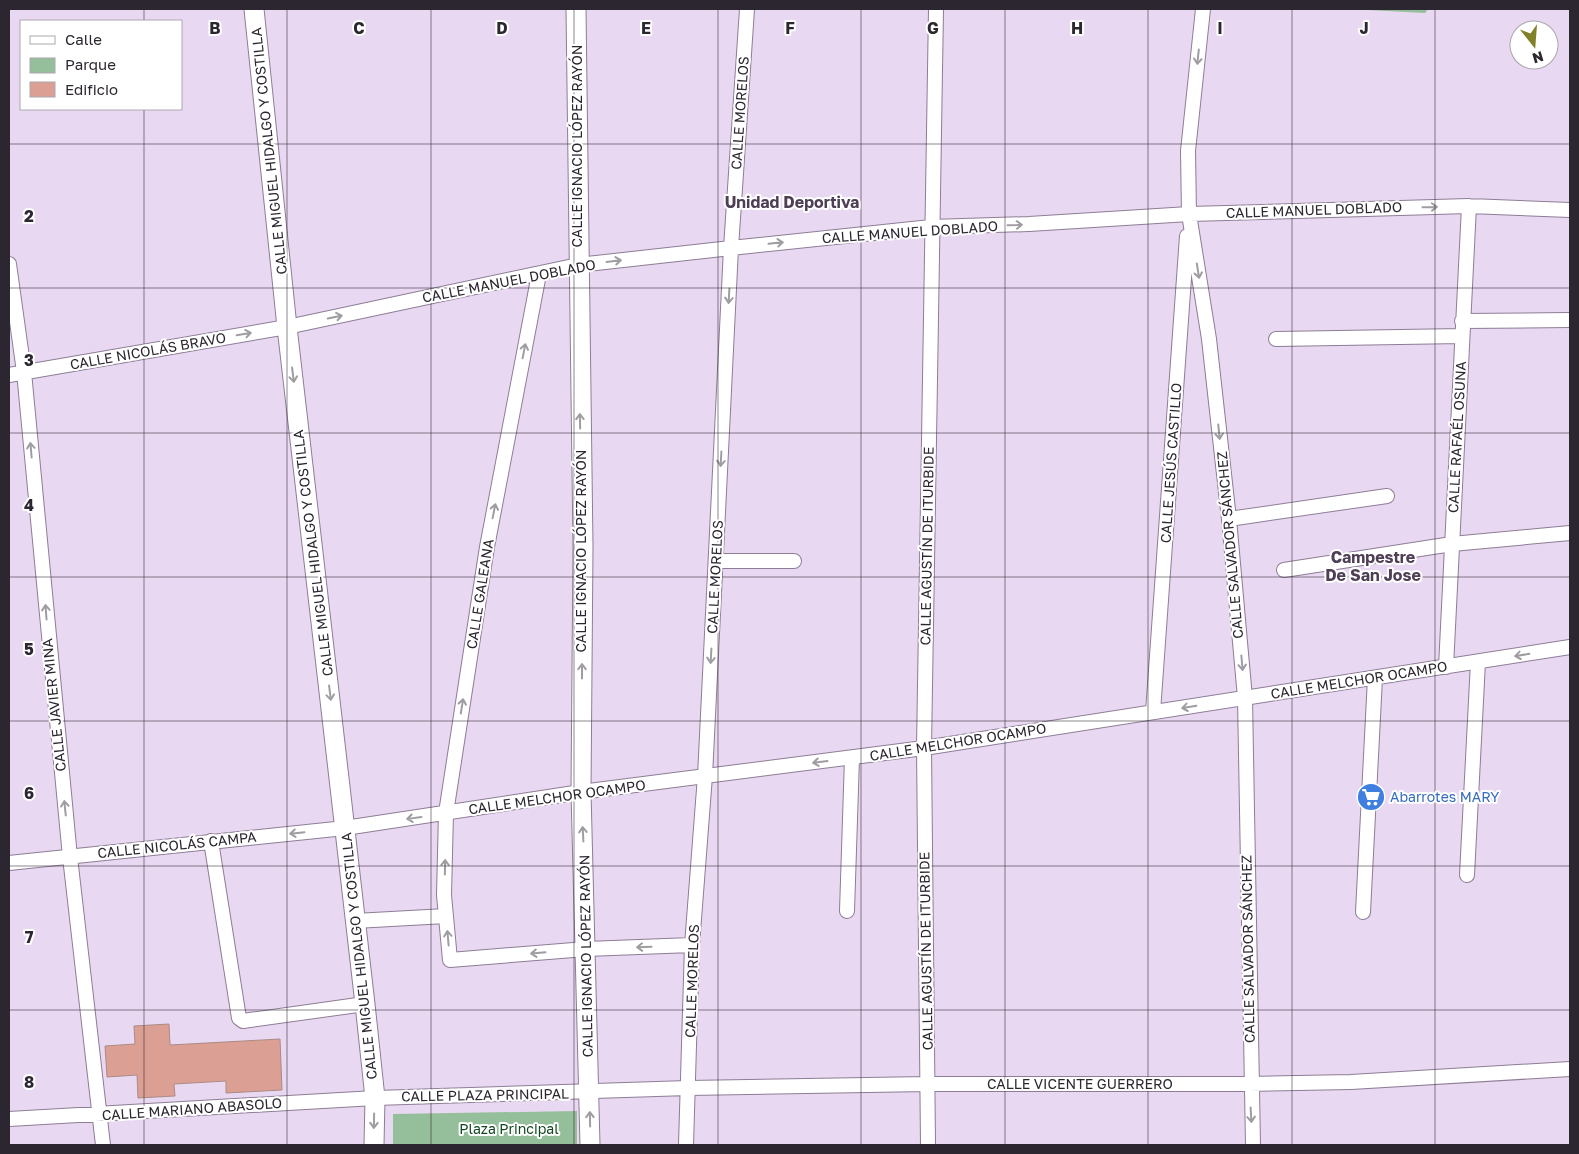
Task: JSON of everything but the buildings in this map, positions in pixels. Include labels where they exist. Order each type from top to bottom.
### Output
[{"type":"street","name":"CALLE MIGUEL HIDALGO Y COSTILLA","points":[[254,9],[287,327],[375,1098]]},
{"type":"street","name":"CALLE IGNACIO LÓPEZ RAYÓN","points":[[576,9],[582,547],[581,792],[590,1092]]},
{"type":"street","name":"CALLE MORELOS","points":[[686,1145],[692,945],[705,776],[731,248],[747,9]]},
{"type":"street","name":"CALLE AGUSTÍN DE ITURBIDE","points":[[928,1145],[924,748],[936,9]]},
{"type":"street","name":"CALLE SALVADOR SÁNCHEZ","points":[[1204,9],[1188,152],[1188,214],[1209,339],[1229,519],[1245,698],[1250,1084],[1253,1145]]},
{"type":"street","name":"CALLE MANUEL DOBLADO","points":[[287,327],[578,265],[931,227],[1028,224],[1188,214],[1469,206],[1570,210]]},
{"type":"street","name":"CALLE RAFAÉL OSUNA","points":[[1446,667],[1469,206]]},
{"type":"street","name":"CALLE JESÚS CASTILLO","points":[[1153,712],[1188,214]]},
{"type":"street","name":"CALLE JAVIER MINA","points":[[9,264],[24,372],[70,857],[103,1145]]},
{"type":"street","name":"CALLE GALEANA","points":[[539,274],[486,547],[446,813],[444,895],[450,960],[586,949]]},
{"type":"street","points":[[1462,321],[1570,320]]},
{"type":"street","name":"CALLE NICOLÁS BRAVO","points":[[9,374],[287,327]]},
{"type":"street","points":[[1276,339],[1462,336]]},
{"type":"street","points":[[1229,519],[1387,496]]},
{"type":"street","points":[[1284,570],[1452,544],[1570,533]]},
{"type":"street","points":[[716,561],[794,561]]},
{"type":"street","name":"CALLE MELCHOR OCAMPO","points":[[345,828],[581,792],[924,748],[1570,647]]},
{"type":"street","points":[[1467,875],[1478,662]]},
{"type":"street","points":[[1363,912],[1375,678]]},
{"type":"street","points":[[847,911],[852,758]]},
{"type":"street","name":"CALLE NICOLÁS CAMPA","points":[[9,863],[345,828]]},
{"type":"street","points":[[211,841],[239,1018],[243,1021],[365,1004]]},
{"type":"street","points":[[355,920],[446,916]]},
{"type":"street","points":[[586,949],[692,945]]},
{"type":"street","name":"CALLE VICENTE GUERRERO","points":[[590,1092],[688,1088],[927,1084],[1250,1084],[1352,1082],[1570,1069]]},
{"type":"street","name":"CALLE PLAZA PRINCIPAL","points":[[375,1098],[590,1092],[590,1145]]},
{"type":"street","points":[[374,1145],[375,1098]]},
{"type":"street","name":"CALLE MARIANO ABASOLO","points":[[9,1120],[375,1098]]},
{"type":"green space","points":[[1348,9],[1428,9],[1425,13]]},
{"type":"green space","name":"Plaza Principal","points":[[577,1111],[577,1145],[393,1145],[393,1114]]},
{"type":"place","name":"Abarrotes MARY","points":[[1371,797]]},
{"type":"district","name":"Unidad Deportiva","points":[[792,202]]},
{"type":"district","name":"Campestre De San Jose","points":[[1373,566]]}]
